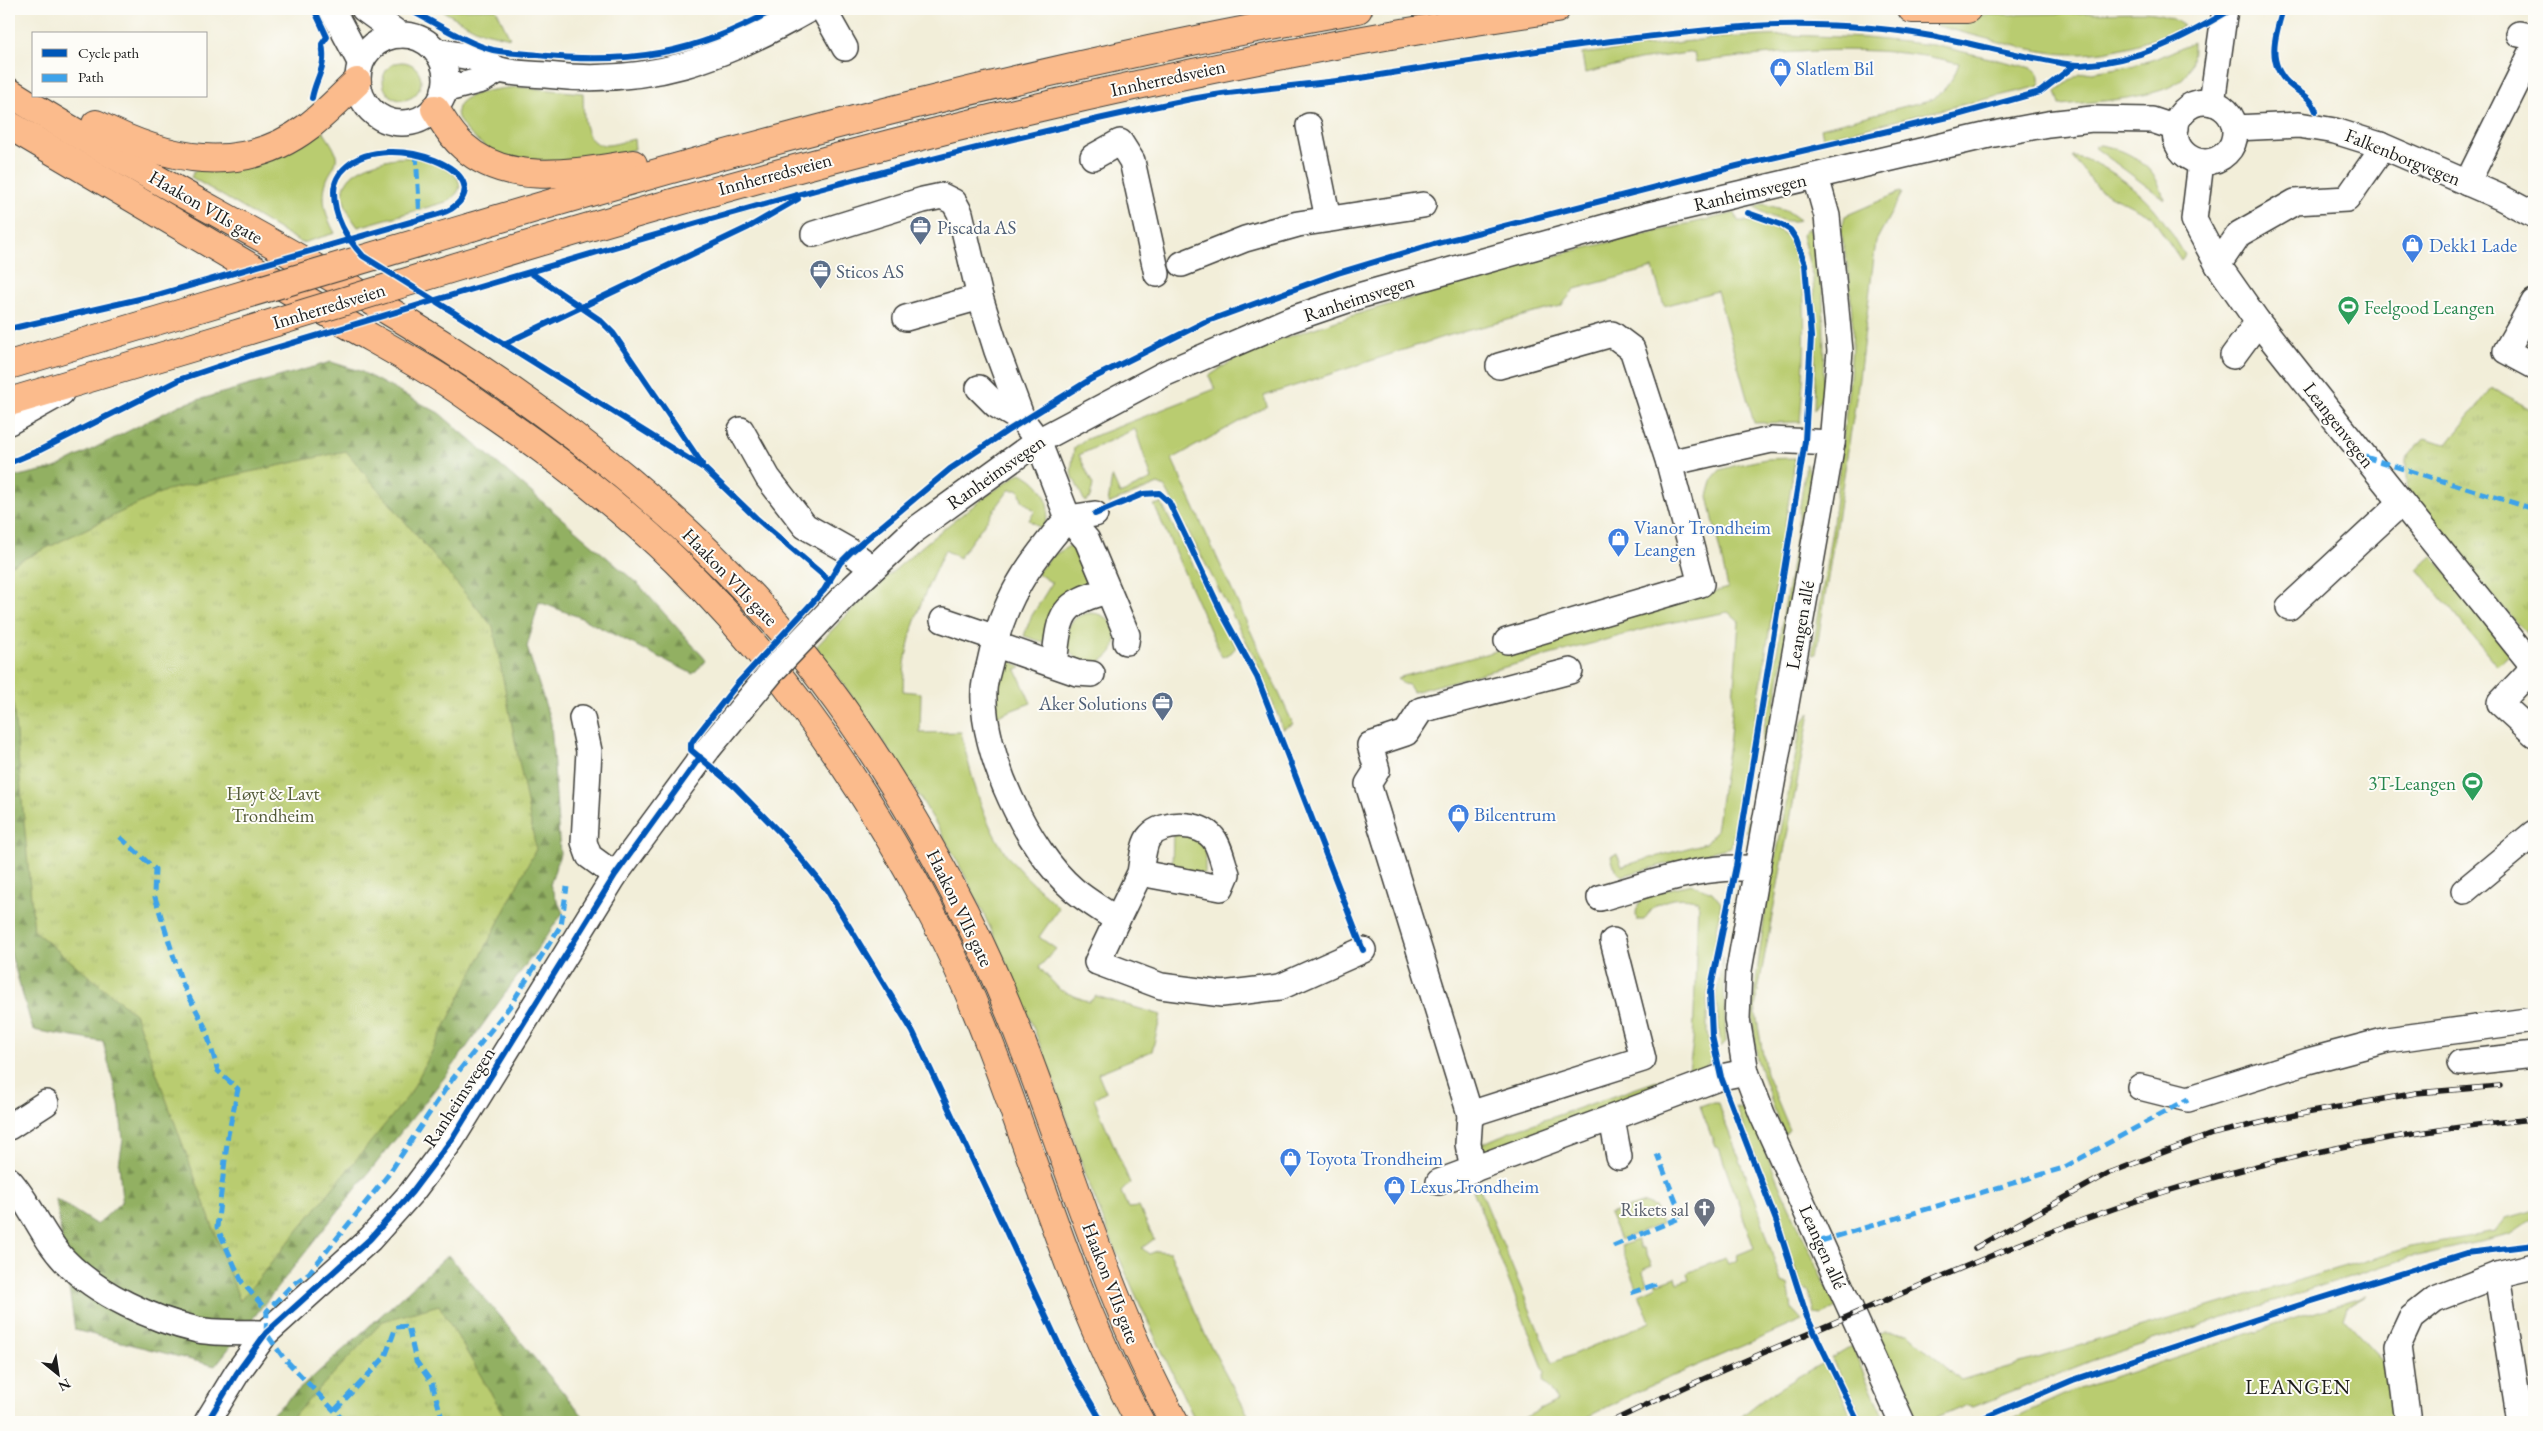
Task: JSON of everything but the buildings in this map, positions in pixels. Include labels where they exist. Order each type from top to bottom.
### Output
[{"type":"main road","name":"Innherredsveien","points":[[9,365],[471,227],[751,147],[994,85],[1184,43],[1358,9]]},
{"type":"main road","name":"Innherredsveien","points":[[9,402],[642,211],[847,154],[1010,114],[1292,52],[1430,27],[1556,9]]},
{"type":"main road","points":[[1912,9],[1967,9]]},
{"type":"main road","points":[[17,98],[71,110],[125,138],[157,151],[201,159],[217,159],[251,154],[294,137],[315,121],[359,72]]},
{"type":"main road","name":"Haakon VIIs gate","points":[[17,98],[368,299],[555,421],[626,477],[696,539],[756,601],[815,671],[873,752],[921,830],[967,916],[1008,1009],[1116,1301],[1145,1369],[1174,1422]]},
{"type":"main road","points":[[440,99],[462,146],[476,156],[500,166],[534,173],[578,172],[751,147]]},
{"type":"main road","name":"Haakon VIIs gate","points":[[9,125],[431,372],[534,443],[606,499],[674,559],[734,621],[794,692],[849,769],[897,848],[940,930],[983,1026],[1087,1310],[1118,1382],[1140,1422]]},
{"type":"street","points":[[332,9],[359,72],[362,99],[372,113],[393,123],[416,121],[440,99],[499,70]]},
{"type":"street","points":[[364,9],[400,35]]},
{"type":"street","points":[[2212,103],[2225,9]]},
{"type":"street","points":[[436,51],[481,60],[499,70],[594,78],[643,74],[682,67],[721,55],[808,10],[845,48]]},
{"type":"street","points":[[359,72],[368,50],[379,41],[400,35],[420,38],[436,51],[446,70],[440,99]]},
{"type":"street","points":[[2467,183],[2529,40]]},
{"type":"street","points":[[2204,102],[2212,103],[2227,112],[2235,128],[2232,146],[2219,159],[2201,162],[2184,154],[2176,137],[2176,128],[2178,120],[2188,107],[2204,102]]},
{"type":"street","name":"Ranheimsvegen","points":[[207,1422],[237,1373],[266,1333],[370,1239],[412,1192],[452,1139],[615,875],[704,753],[774,669],[872,568],[912,532],[1038,441],[1175,369],[1289,320],[1362,295],[1645,216],[1990,135],[2048,124],[2092,119],[2132,118],[2152,120],[2176,128]]},
{"type":"street","name":"Falkenborgvegen","points":[[2235,128],[2278,125],[2312,126],[2380,145],[2534,215]]},
{"type":"street","points":[[1309,126],[1328,219]]},
{"type":"street","points":[[1093,157],[1120,142],[1132,161],[1157,274]]},
{"type":"street","points":[[2218,265],[2240,238],[2295,202],[2347,198],[2362,182],[2375,160],[2380,145]]},
{"type":"street","name":"Leangenvegen","points":[[2201,162],[2194,220],[2218,265],[2258,322],[2534,667]]},
{"type":"street","name":"Leangen allé","points":[[1816,177],[1827,216],[1840,352],[1832,443],[1739,970],[1737,1019],[1746,1072],[1762,1114],[1902,1422]]},
{"type":"street","points":[[814,234],[923,200],[942,196],[954,202],[960,213],[980,297],[997,351],[1023,421],[1038,441],[1068,518],[1087,540],[1126,635],[1126,642]]},
{"type":"street","points":[[1182,264],[1245,239],[1298,224],[1423,205]]},
{"type":"street","points":[[906,318],[980,297]]},
{"type":"street","points":[[2534,302],[2503,358],[2534,366]]},
{"type":"street","points":[[2233,356],[2258,322]]},
{"type":"street","points":[[1499,366],[1612,334],[1632,349],[1669,464],[1701,584],[1507,641]]},
{"type":"street","points":[[9,353],[75,346]]},
{"type":"street","points":[[9,422],[92,376]]},
{"type":"street","points":[[979,388],[996,405],[1023,421]]},
{"type":"street","points":[[741,430],[768,478],[806,526],[851,552],[872,568]]},
{"type":"street","points":[[1669,464],[1770,440],[1832,443]]},
{"type":"street","points":[[2289,607],[2401,503]]},
{"type":"street","points":[[1095,514],[1068,518],[1036,555],[1017,586],[995,641],[984,691],[988,729],[999,771],[1014,806],[1039,850],[1073,889],[1117,920]]},
{"type":"street","points":[[1054,664],[1059,621],[1074,602],[1086,596],[1108,591]]},
{"type":"street","points":[[943,620],[1077,673],[1092,674]]},
{"type":"street","points":[[2534,667],[2500,703],[2534,734]]},
{"type":"street","points":[[1473,1170],[1468,1144],[1470,1114],[1368,784],[1377,770],[1370,745],[1406,732],[1421,710],[1570,671]]},
{"type":"street","points":[[582,718],[589,750],[584,842],[589,856],[615,875]]},
{"type":"street","points":[[2464,891],[2534,833]]},
{"type":"street","points":[[1600,898],[1680,876],[1736,866],[1758,868]]},
{"type":"street","points":[[1140,873],[1097,962],[1161,986],[1214,992],[1280,987],[1363,950]]},
{"type":"street","points":[[1470,1114],[1643,1059],[1613,941]]},
{"type":"street","points":[[2140,1087],[2188,1099],[2308,1061],[2387,1040],[2534,1020]]},
{"type":"street","points":[[2460,1062],[2534,1055]]},
{"type":"street","points":[[1438,1182],[1721,1077],[1746,1072]]},
{"type":"street","points":[[9,1127],[46,1103]]},
{"type":"street","points":[[1612,1119],[1619,1157]]},
{"type":"street","points":[[9,1180],[21,1193],[48,1238],[65,1261],[131,1307],[199,1330],[266,1333]]},
{"type":"street","points":[[2408,1422],[2398,1346],[2411,1318],[2435,1299],[2497,1275],[2534,1266]]},
{"type":"street","points":[[2497,1275],[2520,1422]]},
{"type":"green space","points":[[496,9],[510,38],[477,30],[441,10]]},
{"type":"green space","points":[[2137,12],[2162,14],[2184,26],[2153,39],[2121,48],[2088,54],[2071,54],[2025,48],[1937,26],[1938,16]]},
{"type":"green space","points":[[1788,35],[1866,38],[1934,45],[2032,68],[2039,75],[2040,83],[2039,86],[2032,88],[1823,138],[1821,128],[1933,99],[1949,83],[1959,63],[1926,56],[1861,50],[1795,52],[1696,62],[1694,52],[1639,60],[1585,73],[1582,54],[1716,38]]},
{"type":"green space","points":[[2193,42],[2191,66],[2183,78],[2173,85],[2160,91],[2143,95],[2107,101],[2060,105],[2056,91],[2079,74],[2131,66],[2158,58]]},
{"type":"green space","points":[[402,62],[415,68],[421,81],[415,94],[402,100],[389,94],[383,81],[389,68]]},
{"type":"green space","points":[[519,87],[583,93],[585,124],[590,138],[595,143],[602,145],[634,139],[635,149],[608,156],[560,162],[512,159],[495,153],[468,132],[459,119],[457,109],[462,102],[482,92]]},
{"type":"green space","points":[[323,131],[333,146],[336,155],[335,164],[328,177],[324,191],[326,213],[335,233],[302,243],[191,177],[195,170]]},
{"type":"green space","points":[[2100,145],[2122,151],[2141,162],[2155,178],[2161,188],[2164,199],[2094,147]]},
{"type":"green space","points":[[2072,157],[2095,163],[2108,170],[2144,198],[2153,207],[2185,255],[2181,260],[2151,216],[2098,189]]},
{"type":"green space","points":[[395,158],[419,158],[446,168],[458,180],[460,187],[456,195],[446,202],[358,227],[348,212],[344,199],[344,188],[348,179],[367,166]]},
{"type":"green space","points":[[1900,192],[1902,193],[1876,241],[1858,386],[1816,654],[1812,655],[1833,523],[1850,376],[1853,329],[1849,275],[1841,231],[1845,216]]},
{"type":"green space","points":[[1763,204],[1786,210],[1800,220],[1788,221],[1776,218],[1755,207]]},
{"type":"green space","points":[[1735,213],[1738,221],[1765,225],[1783,233],[1788,237],[1796,251],[1801,272],[1805,325],[1800,422],[1754,423],[1717,291],[1664,306],[1653,268],[1575,289],[1561,306],[1443,337],[1264,396],[1267,406],[1172,459],[1293,724],[1283,729],[1256,660],[1165,487],[1158,484],[1108,504],[1112,476],[1120,494],[1152,479],[1135,429],[1079,455],[1093,485],[1090,498],[1085,502],[1071,473],[1074,448],[1084,440],[1215,389],[1209,376],[1250,349],[1364,312],[1568,252]]},
{"type":"green space","points":[[1808,228],[1815,240],[1819,259],[1824,334],[1823,396],[1814,410],[1816,334],[1813,279],[1802,235]]},
{"type":"green space","name":"Høyt & Lavt Trondheim","points":[[331,362],[360,371],[439,413],[639,585],[706,660],[693,674],[579,617],[539,602],[527,647],[551,723],[560,854],[550,885],[563,913],[448,1073],[215,1366],[75,1330],[56,1199],[97,1225],[122,1201],[119,1164],[123,1140],[119,1104],[103,1042],[33,1030],[9,948],[9,478],[55,468],[180,405]]},
{"type":"green space","points":[[2492,388],[2534,411],[2534,642],[2422,517],[2406,484],[2406,459],[2424,438],[2447,444]]},
{"type":"green space","name":"Høyt & Lavt Trondheim","points":[[346,451],[493,627],[536,849],[410,1094],[240,1301],[135,1014],[34,931],[9,657],[9,566],[167,490]]},
{"type":"green space","points":[[1795,458],[1762,679],[1733,842],[1730,847],[1622,876],[1615,870],[1611,856],[1617,854],[1622,866],[1706,843],[1716,831],[1730,736],[1739,622],[1728,612],[1664,624],[1413,692],[1409,685],[1403,684],[1397,678],[1728,588],[1708,496],[1713,478],[1720,470],[1737,465],[1766,459]]},
{"type":"green space","points":[[1806,464],[1814,481],[1754,824],[1746,832],[1790,576]]},
{"type":"green space","points":[[1020,473],[1035,482],[1045,496],[1048,513],[1042,529],[1029,520],[1035,511],[1022,500],[1019,490],[1009,490],[959,558],[945,550],[916,618],[907,653],[903,691],[921,693],[920,733],[961,732],[974,784],[994,835],[1014,864],[1059,908],[1039,937],[1056,949],[1039,967],[1060,990],[1089,1002],[1096,996],[1161,1015],[1152,1051],[1098,1073],[1106,1092],[1094,1099],[1130,1183],[1121,1192],[1128,1208],[1139,1207],[1154,1239],[1142,1248],[1149,1254],[1157,1251],[1170,1252],[1207,1339],[1252,1422],[1196,1422],[1113,1244],[1089,1184],[1038,1039],[975,896],[921,799],[880,737],[816,647],[863,599],[913,554],[965,512]]},
{"type":"green space","points":[[1161,503],[1236,647],[1231,653],[1222,657],[1154,505]]},
{"type":"green space","points":[[1074,543],[1095,578],[1049,644],[1024,636],[1031,617],[1052,583],[1037,573],[1051,557]]},
{"type":"green space","points":[[2432,556],[2510,654],[2497,666],[2418,569]]},
{"type":"green space","points":[[1086,613],[1096,613],[1109,620],[1116,633],[1116,643],[1109,656],[1096,663],[1086,663],[1077,659],[1070,652],[1066,643],[1066,633],[1070,624],[1077,617]]},
{"type":"green space","points":[[1007,657],[1021,668],[1016,670],[1031,703],[994,717],[999,662]]},
{"type":"green space","points":[[1810,713],[1755,1007],[1766,1073],[1790,1130],[1783,1135],[1757,1059],[1752,1010],[1765,913],[1802,722]]},
{"type":"green space","points":[[1183,830],[1205,846],[1205,874],[1172,868],[1173,832]]},
{"type":"green space","points":[[1691,884],[1712,892],[1721,903],[1707,1000],[1707,1032],[1711,1060],[1701,1072],[1478,1156],[1479,1142],[1484,1143],[1512,1131],[1689,1070],[1693,1042],[1698,901],[1681,898],[1663,902],[1652,909],[1644,920],[1637,920],[1636,911],[1646,898],[1654,894]]},
{"type":"green space","points":[[1723,957],[1726,1042],[1721,1047],[1716,997]]},
{"type":"green space","points":[[1718,1103],[1755,1198],[1781,1282],[1788,1284],[1792,1309],[1802,1320],[1639,1391],[1577,1422],[1516,1422],[1557,1401],[1543,1381],[1545,1373],[1473,1190],[1480,1189],[1552,1363],[1650,1322],[1639,1294],[1657,1286],[1655,1282],[1659,1283],[1676,1277],[1678,1283],[1689,1279],[1687,1273],[1725,1258],[1728,1264],[1738,1260],[1737,1255],[1754,1248],[1719,1148],[1715,1146],[1700,1106]]},
{"type":"green space","points":[[1736,1107],[1748,1109],[1781,1189],[1836,1308],[1823,1315],[1814,1314],[1809,1292],[1801,1286],[1771,1194]]},
{"type":"green space","points":[[1645,1203],[1655,1207],[1662,1224],[1620,1240],[1609,1214]]},
{"type":"green space","points":[[2534,1210],[2534,1218],[2509,1235],[2408,1258],[2091,1361],[1973,1407],[1967,1405],[1928,1422],[1918,1422],[1872,1337],[1885,1332],[1908,1333],[1961,1381],[2410,1247],[2495,1232],[2506,1218]]},
{"type":"green space","points":[[1637,1240],[1640,1248],[1644,1248],[1652,1265],[1644,1268],[1643,1272],[1647,1284],[1637,1288],[1621,1246]]},
{"type":"green space","points":[[448,1255],[588,1422],[263,1422]]},
{"type":"green space","points":[[2367,1295],[2348,1306],[2344,1318],[2386,1363],[2397,1422],[2005,1422],[2070,1392]]},
{"type":"green space","points":[[439,1305],[508,1422],[288,1422],[383,1321]]},
{"type":"green space","points":[[1851,1346],[1886,1422],[1865,1422],[1831,1358]]},
{"type":"green space","points":[[1825,1362],[1855,1422],[1735,1422],[1778,1389]]},
{"type":"railway","points":[[1975,1248],[2109,1173],[2212,1134],[2295,1115],[2416,1093],[2500,1086]]},
{"type":"railway","points":[[1611,1422],[1699,1381],[1965,1266],[2124,1205],[2255,1167],[2348,1146],[2440,1130],[2534,1119]]},
{"type":"marked path","points":[[416,154],[420,219]]},
{"type":"marked path","points":[[2365,457],[2534,509]]},
{"type":"marked path","points":[[120,837],[155,869],[154,894],[182,983],[205,1027],[218,1071],[238,1089],[228,1135],[217,1227],[242,1282],[267,1311]]},
{"type":"marked path","points":[[345,1422],[283,1357],[266,1333],[267,1311],[292,1285],[309,1273],[388,1175],[451,1081],[510,1006],[561,925],[567,887]]},
{"type":"marked path","points":[[1821,1241],[2063,1168],[2188,1099]]},
{"type":"marked path","points":[[1613,1246],[1682,1217],[1657,1154]]},
{"type":"marked path","points":[[1631,1293],[1654,1285],[1653,1283]]},
{"type":"marked path","points":[[335,1410],[385,1357],[396,1327],[408,1326],[416,1361],[432,1383],[443,1422]]},
{"type":"cycle path","points":[[312,98],[322,66],[322,44],[327,37],[314,9]]},
{"type":"cycle path","points":[[408,9],[461,38],[483,47],[493,50],[570,58],[631,57],[660,53],[717,37],[775,9]]},
{"type":"cycle path","points":[[9,463],[40,450],[181,379],[255,354],[720,216],[837,184],[955,153],[1191,99],[1350,79],[1603,42],[1760,26],[1835,26],[1893,30],[1945,38],[2055,62],[2081,65],[2122,59],[2160,47],[2196,30],[2232,9]]},
{"type":"cycle path","points":[[2283,9],[2274,48],[2277,67],[2289,84],[2305,96],[2316,111]]},
{"type":"cycle path","points":[[1102,1422],[1068,1364],[913,1032],[827,890],[781,834],[735,787],[691,750],[691,744],[694,739],[738,683],[824,590],[840,563],[950,469],[1091,379],[1205,322],[1338,273],[1434,244],[1737,166],[1957,115],[2040,92],[2075,65]]},
{"type":"cycle path","points":[[9,329],[161,294],[414,221],[419,220],[438,214],[443,213],[451,209],[463,195],[463,182],[452,170],[435,160],[412,154],[388,152],[366,156],[347,166],[339,174],[334,188],[336,210],[346,234],[351,242],[363,256],[705,469],[756,518],[830,581]]},
{"type":"cycle path","points":[[504,344],[749,227],[798,199]]},
{"type":"cycle path","points":[[1748,213],[1782,225],[1790,230],[1796,239],[1805,264],[1811,337],[1805,441],[1736,866],[1710,992],[1712,1036],[1721,1077],[1777,1223],[1807,1317],[1858,1422]]},
{"type":"cycle path","points":[[531,273],[600,320],[613,333],[702,464]]},
{"type":"cycle path","points":[[1095,514],[1143,494],[1159,493],[1169,502],[1222,613],[1257,677],[1363,950]]},
{"type":"cycle path","points":[[207,1422],[237,1373],[266,1333],[370,1239],[412,1192],[452,1139],[615,875],[700,757]]},
{"type":"cycle path","points":[[1974,1422],[2073,1380],[2309,1302],[2467,1253],[2534,1245]]},
{"type":"place","name":"Slatlem Bil","points":[[1780,87]]},
{"type":"place","name":"Piscada AS","points":[[921,246]]},
{"type":"place","name":"Dekk1 Lade","points":[[2413,264]]},
{"type":"place","name":"Sticos AS","points":[[820,290]]},
{"type":"place","name":"Feelgood Leangen","points":[[2348,326]]},
{"type":"place","name":"Vianor Trondheim Leangen","points":[[1618,557]]},
{"type":"place","name":"Aker Solutions","points":[[1163,722]]},
{"type":"place","name":"3T-Leangen","points":[[2472,802]]},
{"type":"place","name":"Bilcentrum","points":[[1458,833]]},
{"type":"place","name":"Toyota Trondheim","points":[[1290,1177]]},
{"type":"place","name":"Lexus Trondheim","points":[[1394,1205]]},
{"type":"place","name":"Rikets sal","points":[[1705,1228]]},
{"type":"district","name":"LEANGEN","points":[[2298,1386]]}]
